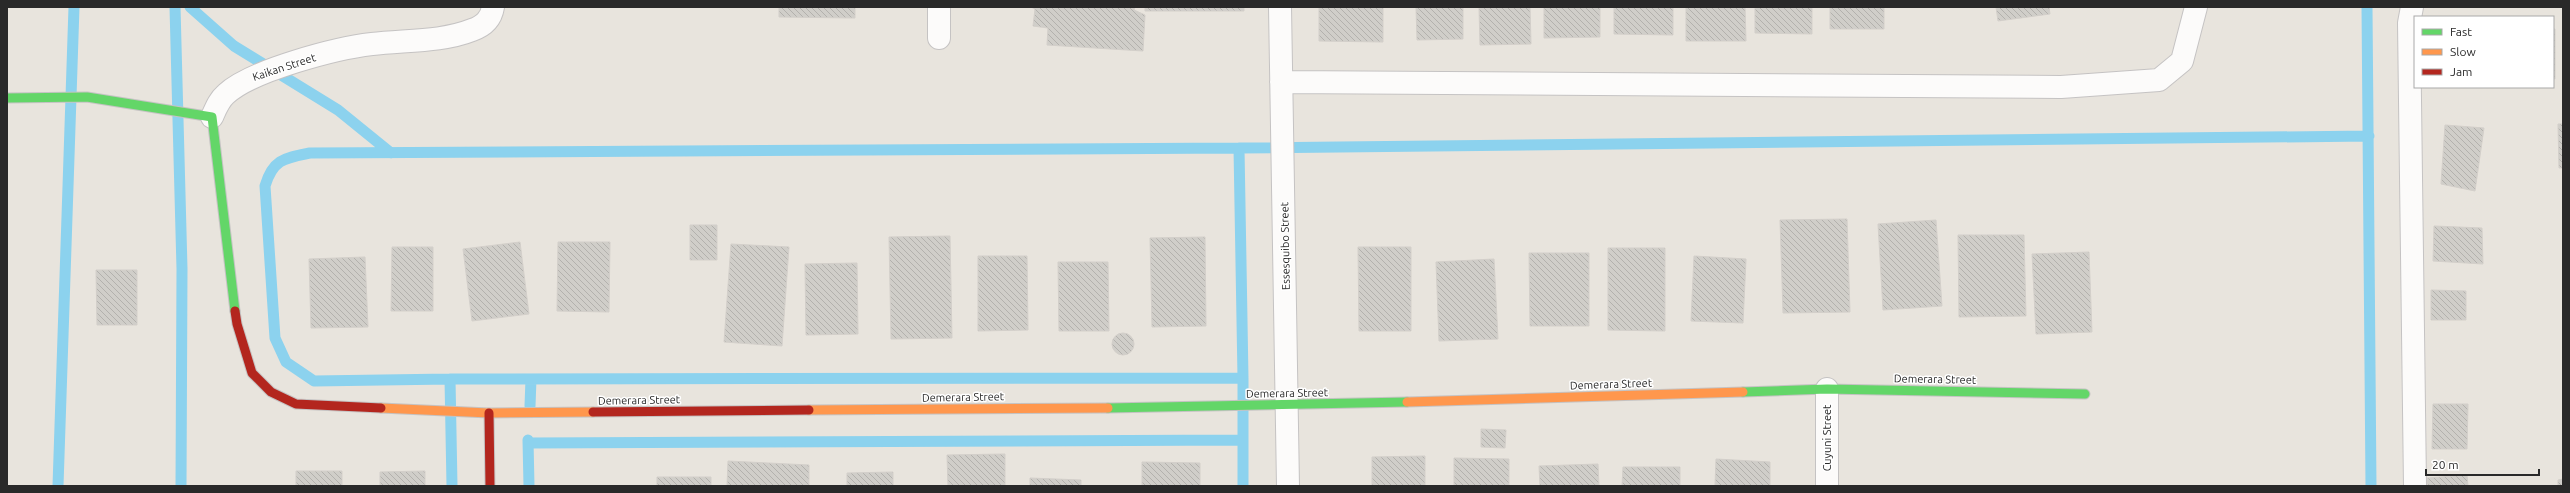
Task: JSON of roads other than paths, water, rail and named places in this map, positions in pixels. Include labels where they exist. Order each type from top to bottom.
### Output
[{"type":"street","name":"Kaikan Street","points":[[212,117],[218,104],[226,94],[245,80],[296,62],[344,48],[457,35],[485,24],[492,15],[493,7]]},
{"type":"street","points":[[939,7],[939,38]]},
{"type":"street","name":"Essesquibo Street","points":[[1280,7],[1288,486]]},
{"type":"street","points":[[1282,82],[2061,87],[2159,80],[2182,61],[2196,7]]},
{"type":"street","points":[[2412,7],[2409,22],[2415,486]]},
{"type":"street","points":[[8,98],[87,97],[212,117]]},
{"type":"street","name":"Demerara Street","points":[[212,117],[237,324],[252,372],[271,392],[296,404],[489,413],[1287,406],[1827,389],[2085,394]]},
{"type":"street","name":"Cuyuni Street","points":[[1827,389],[1827,486]]},
{"type":"street","points":[[489,413],[490,486]]},
{"type":"waterway","points":[[58,486],[74,7]]},
{"type":"waterway","points":[[175,7],[182,269],[181,486]]},
{"type":"waterway","points":[[190,7],[234,46],[338,110],[391,153]]},
{"type":"waterway","points":[[2367,7],[2371,486]]},
{"type":"waterway","points":[[1239,148],[1243,378],[450,379],[314,381],[286,362],[275,338],[265,186],[272,170],[281,161],[294,156],[310,153],[1239,148],[2369,136]]},
{"type":"waterway","points":[[1243,378],[1243,486]]},
{"type":"waterway","points":[[450,379],[452,486]]},
{"type":"waterway","points":[[530,406],[531,379]]},
{"type":"waterway","points":[[528,440],[529,486]]},
{"type":"waterway","points":[[529,443],[1242,440]]}]
